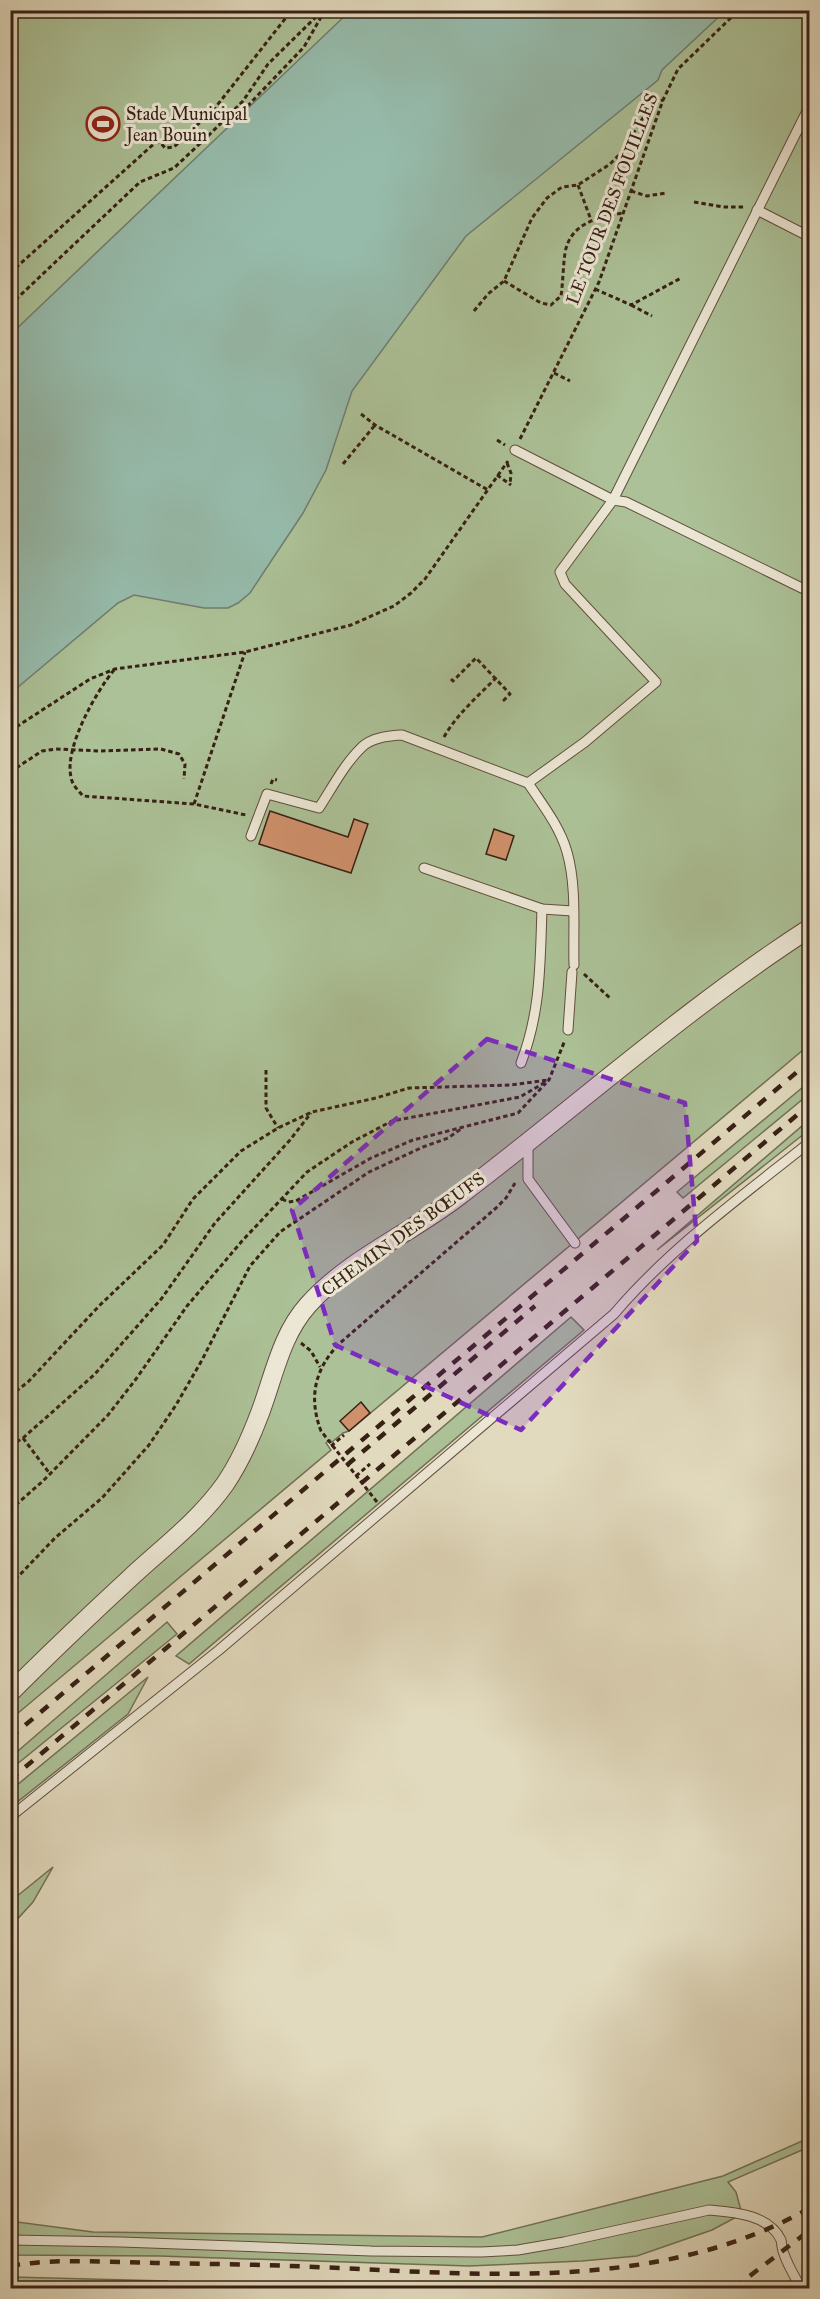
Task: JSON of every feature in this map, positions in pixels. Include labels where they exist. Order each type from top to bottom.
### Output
[{"type":"street","name":"CHEMIN DES BŒUFS","points":[[10,1693],[194,1519],[224,1485],[245,1449],[289,1333],[308,1305],[335,1279],[381,1246],[460,1196],[713,996],[768,955],[810,928]]},
{"type":"lane","points":[[528,783],[585,742],[656,682],[565,584],[560,572],[613,500],[810,105]]},
{"type":"lane","points":[[757,210],[810,237]]},
{"type":"lane","points":[[514,450],[613,500],[626,502],[810,592]]},
{"type":"lane","points":[[252,836],[267,794],[319,808],[363,745],[386,736],[402,735],[528,783],[554,821],[567,852],[573,911],[573,968],[568,1030]]},
{"type":"lane","points":[[424,867],[542,909],[573,911]]},
{"type":"lane","points":[[521,1062],[531,1036],[538,1000],[542,909]]},
{"type":"lane","points":[[10,1817],[290,1590],[614,1314],[638,1286],[727,1207],[810,1142]]},
{"type":"lane","points":[[522,1145],[528,1179],[575,1243]]},
{"type":"lane","points":[[10,2240],[155,2243],[371,2252],[482,2252],[536,2247],[709,2210],[724,2211],[756,2219],[771,2228],[780,2239],[783,2252],[801,2289]]},
{"type":"path","points":[[10,273],[156,142],[161,143],[165,148],[174,147],[184,138],[215,108],[292,10]]},
{"type":"path","points":[[237,117],[304,47],[324,10]]},
{"type":"path","points":[[10,306],[140,182],[174,168],[243,102],[268,64],[324,10]]},
{"type":"path","points":[[725,10],[731,18]]},
{"type":"path","name":"LE TOUR DES FOUILLES","points":[[10,731],[90,679],[115,669],[244,652],[351,625],[394,606],[411,593],[425,579],[507,462],[554,373],[595,290],[663,100],[678,69],[739,10]]},
{"type":"path","points":[[474,311],[488,294],[504,281],[532,218],[547,198],[562,187],[578,185],[610,164],[621,153],[651,105],[663,100]]},
{"type":"path","points":[[578,185],[591,220]]},
{"type":"path","points":[[631,191],[647,196],[666,193]]},
{"type":"path","points":[[694,202],[723,207],[742,206],[757,210]]},
{"type":"path","points":[[504,281],[541,303],[551,305],[561,296],[565,252],[571,237],[591,220],[624,213]]},
{"type":"path","points":[[631,305],[681,278]]},
{"type":"path","points":[[595,290],[652,316]]},
{"type":"path","points":[[554,373],[570,381]]},
{"type":"path","points":[[361,414],[375,425],[488,490]]},
{"type":"path","points":[[343,464],[375,425]]},
{"type":"path","points":[[497,476],[511,485],[511,473],[507,462]]},
{"type":"path","points":[[194,804],[244,652]]},
{"type":"path","points":[[451,679],[453,681],[476,658],[497,677],[510,694],[504,700],[507,702]]},
{"type":"path","points":[[115,669],[91,704],[72,751],[70,776],[75,787],[83,796],[194,804],[252,817]]},
{"type":"path","points":[[437,749],[449,728],[497,677]]},
{"type":"path","points":[[10,772],[42,751],[161,749],[179,754],[185,764],[184,779]]},
{"type":"path","points":[[573,968],[611,999]]},
{"type":"path","points":[[281,1198],[288,1202],[296,1201],[371,1158],[413,1140],[518,1113],[549,1080],[568,1030]]},
{"type":"path","points":[[266,1070],[267,1108],[279,1128]]},
{"type":"path","points":[[10,1396],[28,1382],[99,1306],[163,1245],[193,1199],[241,1151],[279,1128],[312,1112],[410,1088],[512,1085],[549,1080]]},
{"type":"path","points":[[10,1510],[50,1474],[108,1415],[187,1306],[281,1198],[308,1172],[352,1142],[392,1121],[520,1097],[549,1080]]},
{"type":"path","points":[[10,1446],[23,1438],[94,1375],[126,1340],[162,1299],[215,1223],[290,1140],[312,1112]]},
{"type":"path","points":[[10,1585],[56,1538],[102,1498],[149,1444],[176,1405],[202,1360],[250,1266],[280,1232],[369,1172],[448,1138],[461,1129]]},
{"type":"path","points":[[371,1494],[321,1431],[317,1418],[315,1395],[320,1367],[340,1343],[506,1198],[518,1174],[522,1145]]},
{"type":"path","points":[[289,1333],[311,1351],[320,1367]]},
{"type":"path","points":[[331,1446],[344,1435]]},
{"type":"path","points":[[23,1438],[50,1474]]},
{"type":"path","points":[[356,1476],[370,1464]]},
{"type":"highlighted area","points":[[487,1039],[685,1103],[697,1241],[521,1430],[335,1345],[292,1210]]},
{"type":"shaded area","points":[[351,10],[725,11],[662,70],[658,80],[466,236],[352,391],[326,470],[303,513],[250,593],[228,608],[204,608],[134,595],[118,603],[11,693],[11,334]]},
{"type":"shaded area","points":[[10,11],[810,11],[809,1045],[349,1431],[332,1442],[330,1440],[326,1443],[331,1450],[11,1719]]},
{"type":"shaded area","points":[[809,1082],[809,1094],[683,1198],[677,1192]]},
{"type":"shaded area","points":[[809,1120],[809,1130],[657,1250]]},
{"type":"shaded area","points":[[571,1317],[584,1330],[189,1664],[176,1656]]},
{"type":"shaded area","points":[[167,1622],[177,1634],[11,1769],[11,1757]]},
{"type":"shaded area","points":[[148,1677],[128,1714],[11,1807],[11,1790]]},
{"type":"shaded area","points":[[53,1867],[33,1902],[11,1926],[11,1901]]},
{"type":"shaded area","points":[[809,2138],[809,2147],[728,2182],[736,2192],[742,2214],[712,2230],[637,2256],[469,2266],[159,2256],[11,2255],[10,2221],[93,2232],[482,2237],[723,2176]]},
{"type":"shaded area","points":[[11,2277],[168,2281],[136,2288],[11,2288]]},
{"type":"building","points":[[270,811],[348,837],[354,819],[368,824],[351,873],[259,844]]},
{"type":"building","points":[[494,829],[514,836],[506,860],[486,854]]},
{"type":"building","points":[[361,1402],[370,1413],[349,1431],[340,1421]]},
{"type":"railway","points":[[10,1738],[810,1061]]},
{"type":"railway","points":[[10,1780],[810,1104]]},
{"type":"railway","points":[[347,1465],[535,1306]]},
{"type":"railway","points":[[10,2265],[84,2261],[274,2265],[490,2274],[556,2273],[622,2267],[687,2255],[749,2236],[810,2208]]},
{"type":"railway","points":[[734,2288],[810,2230]]},
{"type":"place","name":"Stade Municipal Jean Bouin","points":[[103,124]]}]
